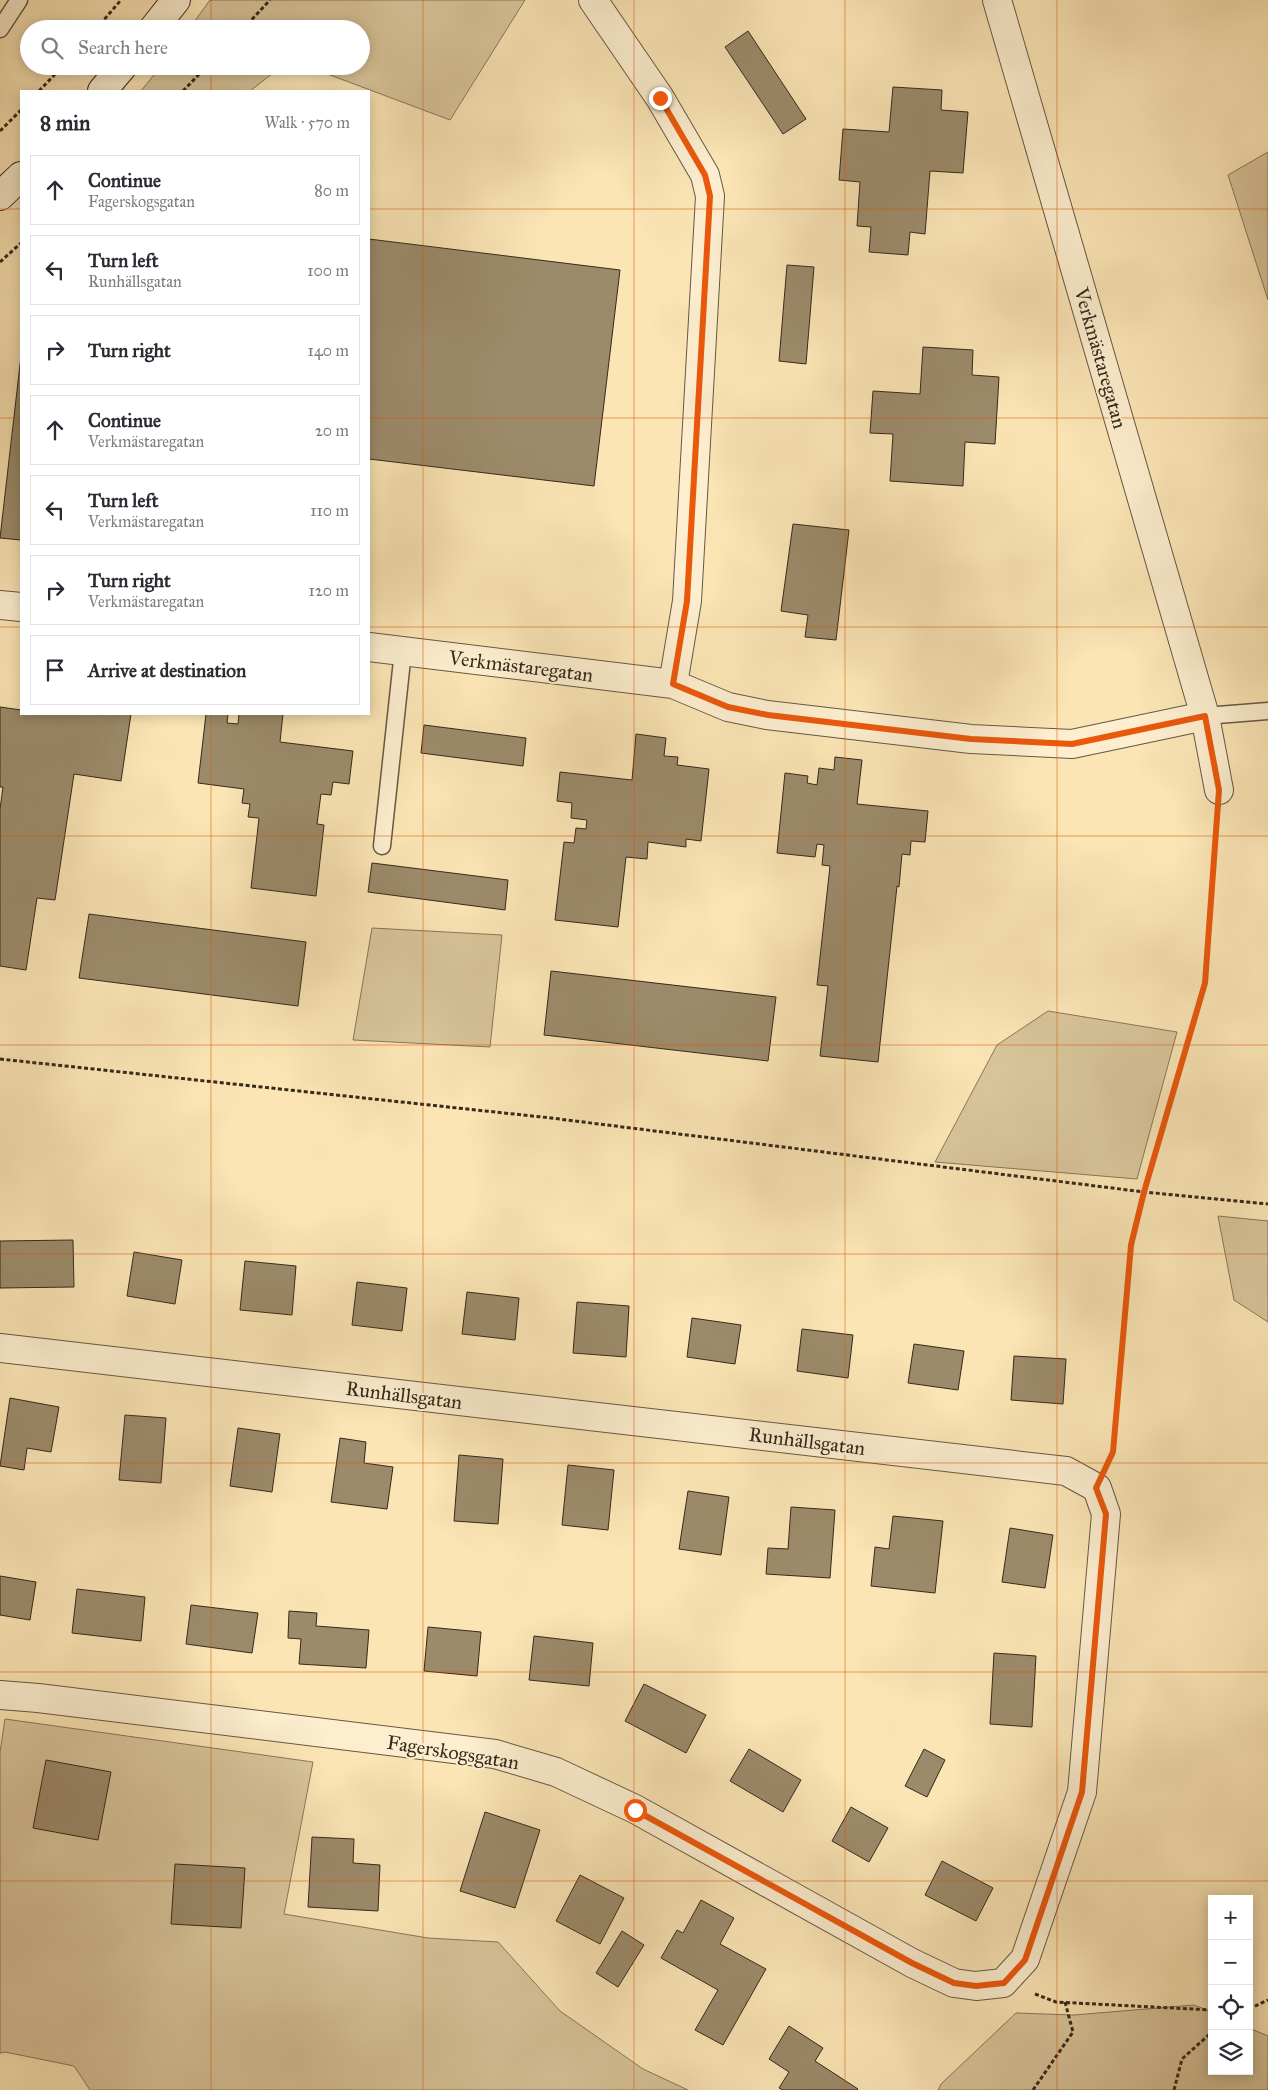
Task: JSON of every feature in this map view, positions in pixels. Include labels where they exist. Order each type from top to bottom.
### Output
[{"type":"street","points":[[160,20],[176,0]]},
{"type":"street","points":[[593,0],[660,98],[705,175],[710,196],[687,601],[673,684]]},
{"type":"street","name":"Verkmästaregatan","points":[[997,0],[1205,716],[1219,790]]},
{"type":"street","points":[[103,90],[115,75]]},
{"type":"street","points":[[0,196],[20,177]]},
{"type":"street","points":[[0,605],[20,607]]},
{"type":"street","name":"Verkmästaregatan","points":[[370,647],[673,684],[728,707],[760,714],[971,739],[1072,744],[1205,716]]},
{"type":"street","name":"Runhällsgatan","points":[[0,1348],[1066,1471],[1096,1488]]},
{"type":"street","points":[[1004,1983],[1025,1960],[1082,1792],[1106,1514],[1096,1488]]},
{"type":"street","name":"Fagerskogsgatan","points":[[0,1695],[58,1700],[494,1754],[556,1772],[635,1810],[912,1963],[954,1983],[976,1986],[1004,1983]]},
{"type":"lane","points":[[0,29],[19,0]]},
{"type":"lane","points":[[382,846],[402,651]]},
{"type":"lane","name":"Verkmästaregatan","points":[[1205,716],[1268,711]]},
{"type":"path","points":[[104,20],[121,0]]},
{"type":"path","points":[[252,20],[270,0]]},
{"type":"path","points":[[40,90],[54,75]]},
{"type":"path","points":[[184,90],[198,75]]},
{"type":"path","points":[[0,131],[20,111]]},
{"type":"path","points":[[0,262],[20,244]]},
{"type":"path","points":[[1096,1488],[1113,1452],[1131,1245],[1144,1192],[1205,983],[1219,790]]},
{"type":"path","points":[[0,1060],[551,1118],[1144,1192],[1268,1204]]},
{"type":"path","points":[[1004,1983],[1056,2002],[1208,2010]]},
{"type":"path","points":[[1253,2007],[1268,2000]]},
{"type":"path","points":[[1033,2090],[1073,2032],[1065,2002]]},
{"type":"path","points":[[1174,2090],[1182,2059],[1208,2036]]},
{"type":"shaded area","points":[[210,0],[525,0],[450,120],[330,75],[370,75],[370,20],[196,20]]},
{"type":"shaded area","points":[[154,75],[270,75],[251,90],[142,90]]},
{"type":"shaded area","points":[[1268,152],[1268,300],[1228,175]]},
{"type":"shaded area","points":[[372,928],[502,935],[490,1047],[353,1040]]},
{"type":"shaded area","points":[[1048,1011],[1177,1032],[1137,1179],[935,1162],[997,1045]]},
{"type":"shaded area","points":[[1218,1216],[1268,1221],[1268,1322],[1234,1300]]},
{"type":"shaded area","points":[[5,1719],[313,1762],[284,1914],[428,1938],[498,1942],[560,2011],[643,2069],[688,2090],[90,2090],[74,2066],[5,2052],[0,2053],[0,1752]]},
{"type":"shaded area","points":[[1194,2005],[1208,2010],[1208,2075],[1253,2075],[1253,2030],[1268,2036],[1268,2090],[938,2090],[941,2084],[1016,2013],[1074,2015]]},
{"type":"building","points":[[748,31],[806,119],[783,134],[725,47]]},
{"type":"building","points":[[893,87],[942,90],[941,110],[968,112],[963,173],[930,171],[925,234],[910,232],[908,255],[869,252],[871,227],[857,226],[860,182],[839,180],[843,129],[889,132]]},
{"type":"building","points":[[370,239],[620,270],[594,486],[370,459]]},
{"type":"building","points":[[787,265],[814,267],[806,364],[779,361]]},
{"type":"building","points":[[923,347],[973,350],[972,375],[999,377],[995,444],[965,442],[963,486],[890,481],[893,434],[870,433],[873,391],[920,394]]},
{"type":"building","points":[[20,365],[20,540],[0,538]]},
{"type":"building","points":[[793,524],[849,530],[836,640],[805,637],[808,615],[781,611]]},
{"type":"building","points":[[0,707],[20,710],[20,715],[131,715],[121,781],[74,774],[55,900],[37,898],[26,970],[0,966],[0,809],[3,787],[0,787]]},
{"type":"building","points":[[206,715],[228,715],[227,723],[238,724],[239,715],[283,715],[280,742],[353,751],[349,784],[333,782],[331,795],[321,794],[317,824],[324,825],[316,896],[251,888],[259,818],[248,817],[250,804],[242,803],[244,789],[198,783]]},
{"type":"building","points":[[424,725],[526,738],[523,766],[421,753]]},
{"type":"building","points":[[636,734],[666,738],[664,756],[678,757],[677,765],[709,769],[701,841],[686,839],[686,847],[648,842],[647,859],[626,857],[618,927],[555,920],[564,842],[574,843],[576,828],[586,829],[587,820],[571,818],[572,803],[557,801],[560,772],[632,780]]},
{"type":"building","points":[[835,757],[862,760],[857,804],[928,811],[925,842],[911,841],[910,855],[902,854],[878,1062],[820,1056],[828,986],[817,985],[830,866],[822,865],[824,845],[817,844],[815,857],[777,853],[785,773],[808,776],[807,783],[817,785],[819,768],[834,770]]},
{"type":"building","points":[[372,863],[508,880],[505,910],[368,892]]},
{"type":"building","points":[[89,914],[306,942],[298,1006],[79,978]]},
{"type":"building","points":[[551,971],[776,997],[768,1061],[544,1035]]},
{"type":"building","points":[[73,1240],[74,1287],[0,1288],[0,1241]]},
{"type":"building","points":[[134,1252],[182,1260],[175,1304],[127,1296]]},
{"type":"building","points":[[245,1261],[296,1266],[292,1315],[240,1310]]},
{"type":"building","points":[[357,1282],[407,1288],[402,1331],[352,1325]]},
{"type":"building","points":[[467,1292],[519,1298],[515,1340],[462,1334]]},
{"type":"building","points":[[577,1302],[629,1306],[626,1357],[573,1353]]},
{"type":"building","points":[[692,1318],[741,1325],[735,1364],[687,1357]]},
{"type":"building","points":[[802,1329],[853,1335],[848,1378],[797,1371]]},
{"type":"building","points":[[914,1344],[964,1351],[958,1390],[908,1383]]},
{"type":"building","points":[[1014,1356],[1066,1359],[1063,1404],[1011,1400]]},
{"type":"building","points":[[10,1398],[59,1407],[51,1452],[27,1448],[24,1470],[0,1466]]},
{"type":"building","points":[[125,1415],[166,1418],[161,1483],[119,1480]]},
{"type":"building","points":[[238,1428],[280,1434],[272,1492],[230,1486]]},
{"type":"building","points":[[340,1438],[366,1442],[364,1463],[393,1467],[387,1509],[331,1502]]},
{"type":"building","points":[[459,1455],[503,1459],[498,1524],[454,1521]]},
{"type":"building","points":[[568,1465],[614,1470],[608,1530],[562,1525]]},
{"type":"building","points":[[688,1491],[729,1497],[721,1555],[679,1549]]},
{"type":"building","points":[[791,1507],[835,1510],[830,1578],[766,1574],[768,1548],[788,1549]]},
{"type":"building","points":[[893,1516],[943,1521],[935,1593],[871,1586],[875,1547],[889,1549]]},
{"type":"building","points":[[1010,1528],[1053,1535],[1045,1588],[1002,1582]]},
{"type":"building","points":[[0,1576],[36,1582],[30,1620],[0,1615]]},
{"type":"building","points":[[77,1589],[145,1597],[141,1641],[72,1633]]},
{"type":"building","points":[[191,1605],[258,1613],[252,1653],[186,1644]]},
{"type":"building","points":[[289,1611],[317,1613],[316,1626],[369,1630],[366,1668],[299,1664],[301,1639],[288,1638]]},
{"type":"building","points":[[428,1627],[481,1632],[477,1676],[424,1671]]},
{"type":"building","points":[[534,1636],[593,1643],[589,1686],[529,1680]]},
{"type":"building","points":[[994,1653],[1036,1656],[1032,1727],[990,1724]]},
{"type":"building","points":[[644,1684],[706,1715],[686,1753],[625,1721]]},
{"type":"building","points":[[749,1749],[801,1780],[783,1812],[730,1781]]},
{"type":"building","points":[[924,1749],[945,1760],[927,1797],[905,1786]]},
{"type":"building","points":[[46,1760],[111,1772],[98,1840],[33,1828]]},
{"type":"building","points":[[851,1807],[888,1828],[869,1862],[832,1841]]},
{"type":"building","points":[[485,1812],[540,1830],[515,1908],[460,1891]]},
{"type":"building","points":[[312,1837],[354,1839],[353,1863],[380,1865],[378,1911],[308,1907]]},
{"type":"building","points":[[942,1861],[993,1888],[976,1921],[925,1895]]},
{"type":"building","points":[[175,1864],[245,1868],[241,1928],[171,1924]]},
{"type":"building","points":[[580,1875],[624,1898],[600,1944],[556,1921]]},
{"type":"building","points":[[701,1900],[734,1918],[720,1944],[766,1969],[723,2045],[695,2030],[718,1990],[661,1958],[677,1930],[683,1933]]},
{"type":"building","points":[[622,1931],[644,1945],[618,1987],[596,1973]]},
{"type":"building","points":[[789,2026],[823,2048],[815,2061],[858,2089],[783,2090],[779,2088],[789,2072],[769,2059]]},
{"type":"route","points":[[635,1810],[912,1963],[954,1983],[976,1986],[1004,1983],[1025,1960],[1082,1792],[1106,1514],[1096,1488],[1113,1452],[1131,1245],[1144,1192],[1205,983],[1219,790],[1205,716],[1072,744],[971,739],[768,715],[728,707],[673,684],[687,601],[710,196],[705,175],[660,98]]}]
